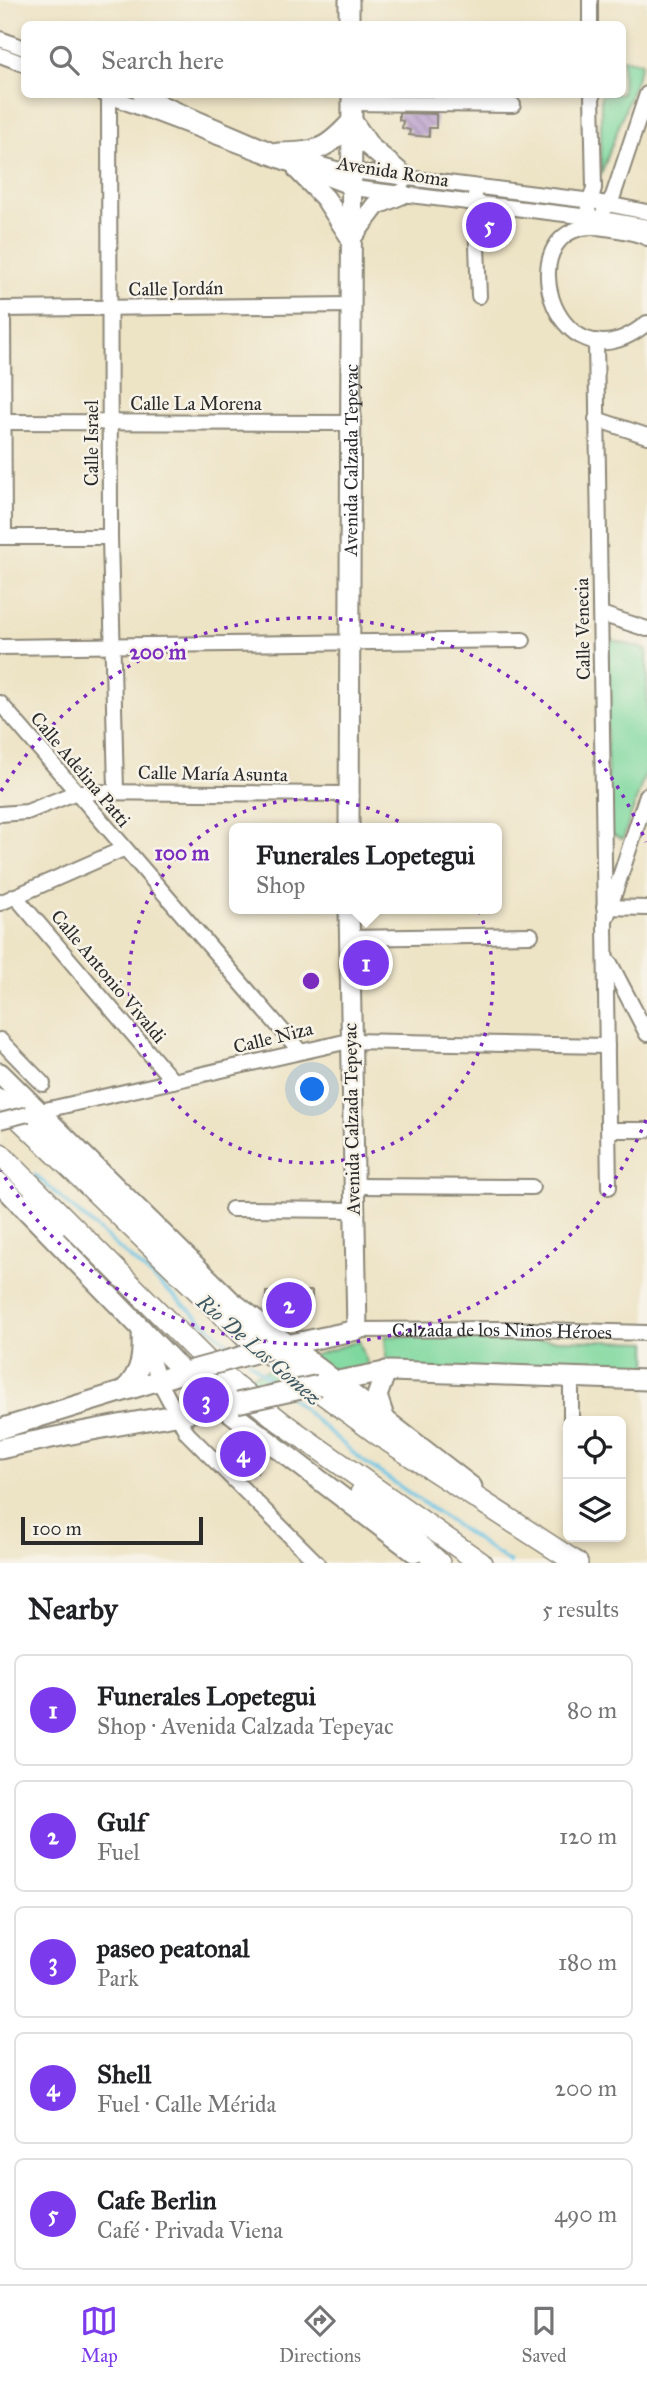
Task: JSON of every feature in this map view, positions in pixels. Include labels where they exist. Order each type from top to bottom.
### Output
[{"type":"main road","points":[[0,1100],[246,1337],[372,1430],[576,1563]]},
{"type":"main road","points":[[0,1154],[218,1372]]},
{"type":"main road","points":[[21,1204],[40,1210],[60,1225],[187,1351],[281,1422],[481,1563]]},
{"type":"main road","points":[[281,1422],[439,1563]]},
{"type":"street","points":[[349,0],[349,21]]},
{"type":"street","points":[[590,0],[590,21]]},
{"type":"street","points":[[0,39],[21,47]]},
{"type":"street","points":[[0,55],[21,63]]},
{"type":"street","points":[[647,94],[609,204],[557,244],[550,257],[547,282],[552,303],[562,321],[583,337],[596,341],[628,335],[647,323]]},
{"type":"street","name":"Calle Israel","points":[[108,98],[110,537],[116,791]]},
{"type":"street","name":"Avenida Roma","points":[[117,98],[353,180]]},
{"type":"street","name":"Avenida Roma","points":[[148,98],[199,125],[298,170],[403,186],[476,186],[592,201],[647,212]]},
{"type":"street","points":[[590,221],[592,98]]},
{"type":"street","points":[[352,106],[513,105]]},
{"type":"street","points":[[278,152],[311,152],[325,148],[352,106]]},
{"type":"street","points":[[298,170],[326,198],[351,238],[376,205],[403,186],[370,147],[352,106]]},
{"type":"street","name":"Avenida Calzada Tepeyac","points":[[349,823],[352,106]]},
{"type":"street","name":"Avenida Roma","points":[[403,186],[475,205],[647,227]]},
{"type":"street","points":[[476,186],[479,296]]},
{"type":"street","points":[[590,221],[647,238]]},
{"type":"street","name":"Calle Jordán","points":[[1,309],[352,305]]},
{"type":"street","points":[[1,309],[2,537],[110,537]]},
{"type":"street","name":"Calle Venecia","points":[[596,341],[610,1187]]},
{"type":"street","points":[[596,419],[647,436]]},
{"type":"street","name":"Calle La Morena","points":[[1,422],[350,423]]},
{"type":"street","points":[[601,614],[647,629]]},
{"type":"street","points":[[0,647],[523,640]]},
{"type":"street","name":"Calle Adelina Patti","points":[[0,703],[123,849],[299,1050]]},
{"type":"street","points":[[0,814],[27,812],[77,792]]},
{"type":"street","name":"Calle María Asunta","points":[[77,792],[349,794]]},
{"type":"street","points":[[647,795],[607,910],[647,908]]},
{"type":"street","points":[[0,903],[123,849]]},
{"type":"street","name":"Calle Antonio Vivaldi","points":[[15,896],[173,1081]]},
{"type":"street","name":"Avenida Calzada Tepeyac","points":[[349,914],[352,1210],[357,1330]]},
{"type":"street","points":[[348,938],[531,935]]},
{"type":"street","points":[[608,958],[647,1034]]},
{"type":"street","points":[[0,1040],[43,1084]]},
{"type":"street","name":"Calle Niza","points":[[0,1121],[299,1050],[349,1041],[607,1046]]},
{"type":"street","points":[[0,1073],[33,1113],[277,1347],[450,1468],[489,1504]]},
{"type":"street","points":[[610,1130],[647,1130]]},
{"type":"street","points":[[0,1183],[186,1372],[428,1563]]},
{"type":"street","points":[[352,1186],[532,1187]]},
{"type":"street","points":[[232,1209],[352,1210]]},
{"type":"street","points":[[142,1329],[158,1379],[176,1416],[196,1443],[317,1563]]},
{"type":"street","points":[[124,1390],[134,1381],[141,1365],[142,1329]]},
{"type":"street","name":"Calzada de los Niños Héroes","points":[[357,1330],[503,1329],[647,1333]]},
{"type":"street","points":[[0,1429],[158,1379],[277,1347],[357,1330]]},
{"type":"street","points":[[295,1390],[307,1366]]},
{"type":"street","points":[[385,1420],[377,1396],[386,1371]]},
{"type":"street","points":[[0,1449],[80,1430],[176,1416],[386,1371],[647,1380]]},
{"type":"street","points":[[571,1377],[571,1416]]},
{"type":"green space","points":[[626,60],[642,63],[601,175],[601,98],[626,98]]},
{"type":"green space","points":[[606,638],[647,650],[647,768],[623,839],[608,833]]},
{"type":"green space","points":[[385,1336],[647,1342],[647,1376],[387,1368]]},
{"type":"green space","points":[[359,1341],[369,1368],[0,1444],[124,1416]]},
{"type":"building","points":[[399,113],[436,114],[436,128],[429,128],[429,137],[409,135],[410,130],[402,128],[403,121],[399,120]]},
{"type":"building","points":[[312,1291],[312,1310],[266,1311],[266,1292]]},
{"type":"building","points":[[231,1438],[265,1461],[257,1473],[223,1450]]},
{"type":"waterway","name":"Rio De Los Gomez","points":[[35,1175],[238,1352]]},
{"type":"waterway","name":"Rio De Los Gomez","points":[[249,1361],[277,1386]]},
{"type":"waterway","name":"Rio De Los Gomez","points":[[291,1398],[359,1458],[510,1563]]},
{"type":"place","name":"Cafe Berlin","points":[[489,225]]},
{"type":"place","name":"Funerales Lopetegui","points":[[366,963]]},
{"type":"place","name":"Gulf","points":[[289,1305]]},
{"type":"place","name":"paseo peatonal","points":[[206,1400]]},
{"type":"place","name":"Shell","points":[[243,1454]]}]
